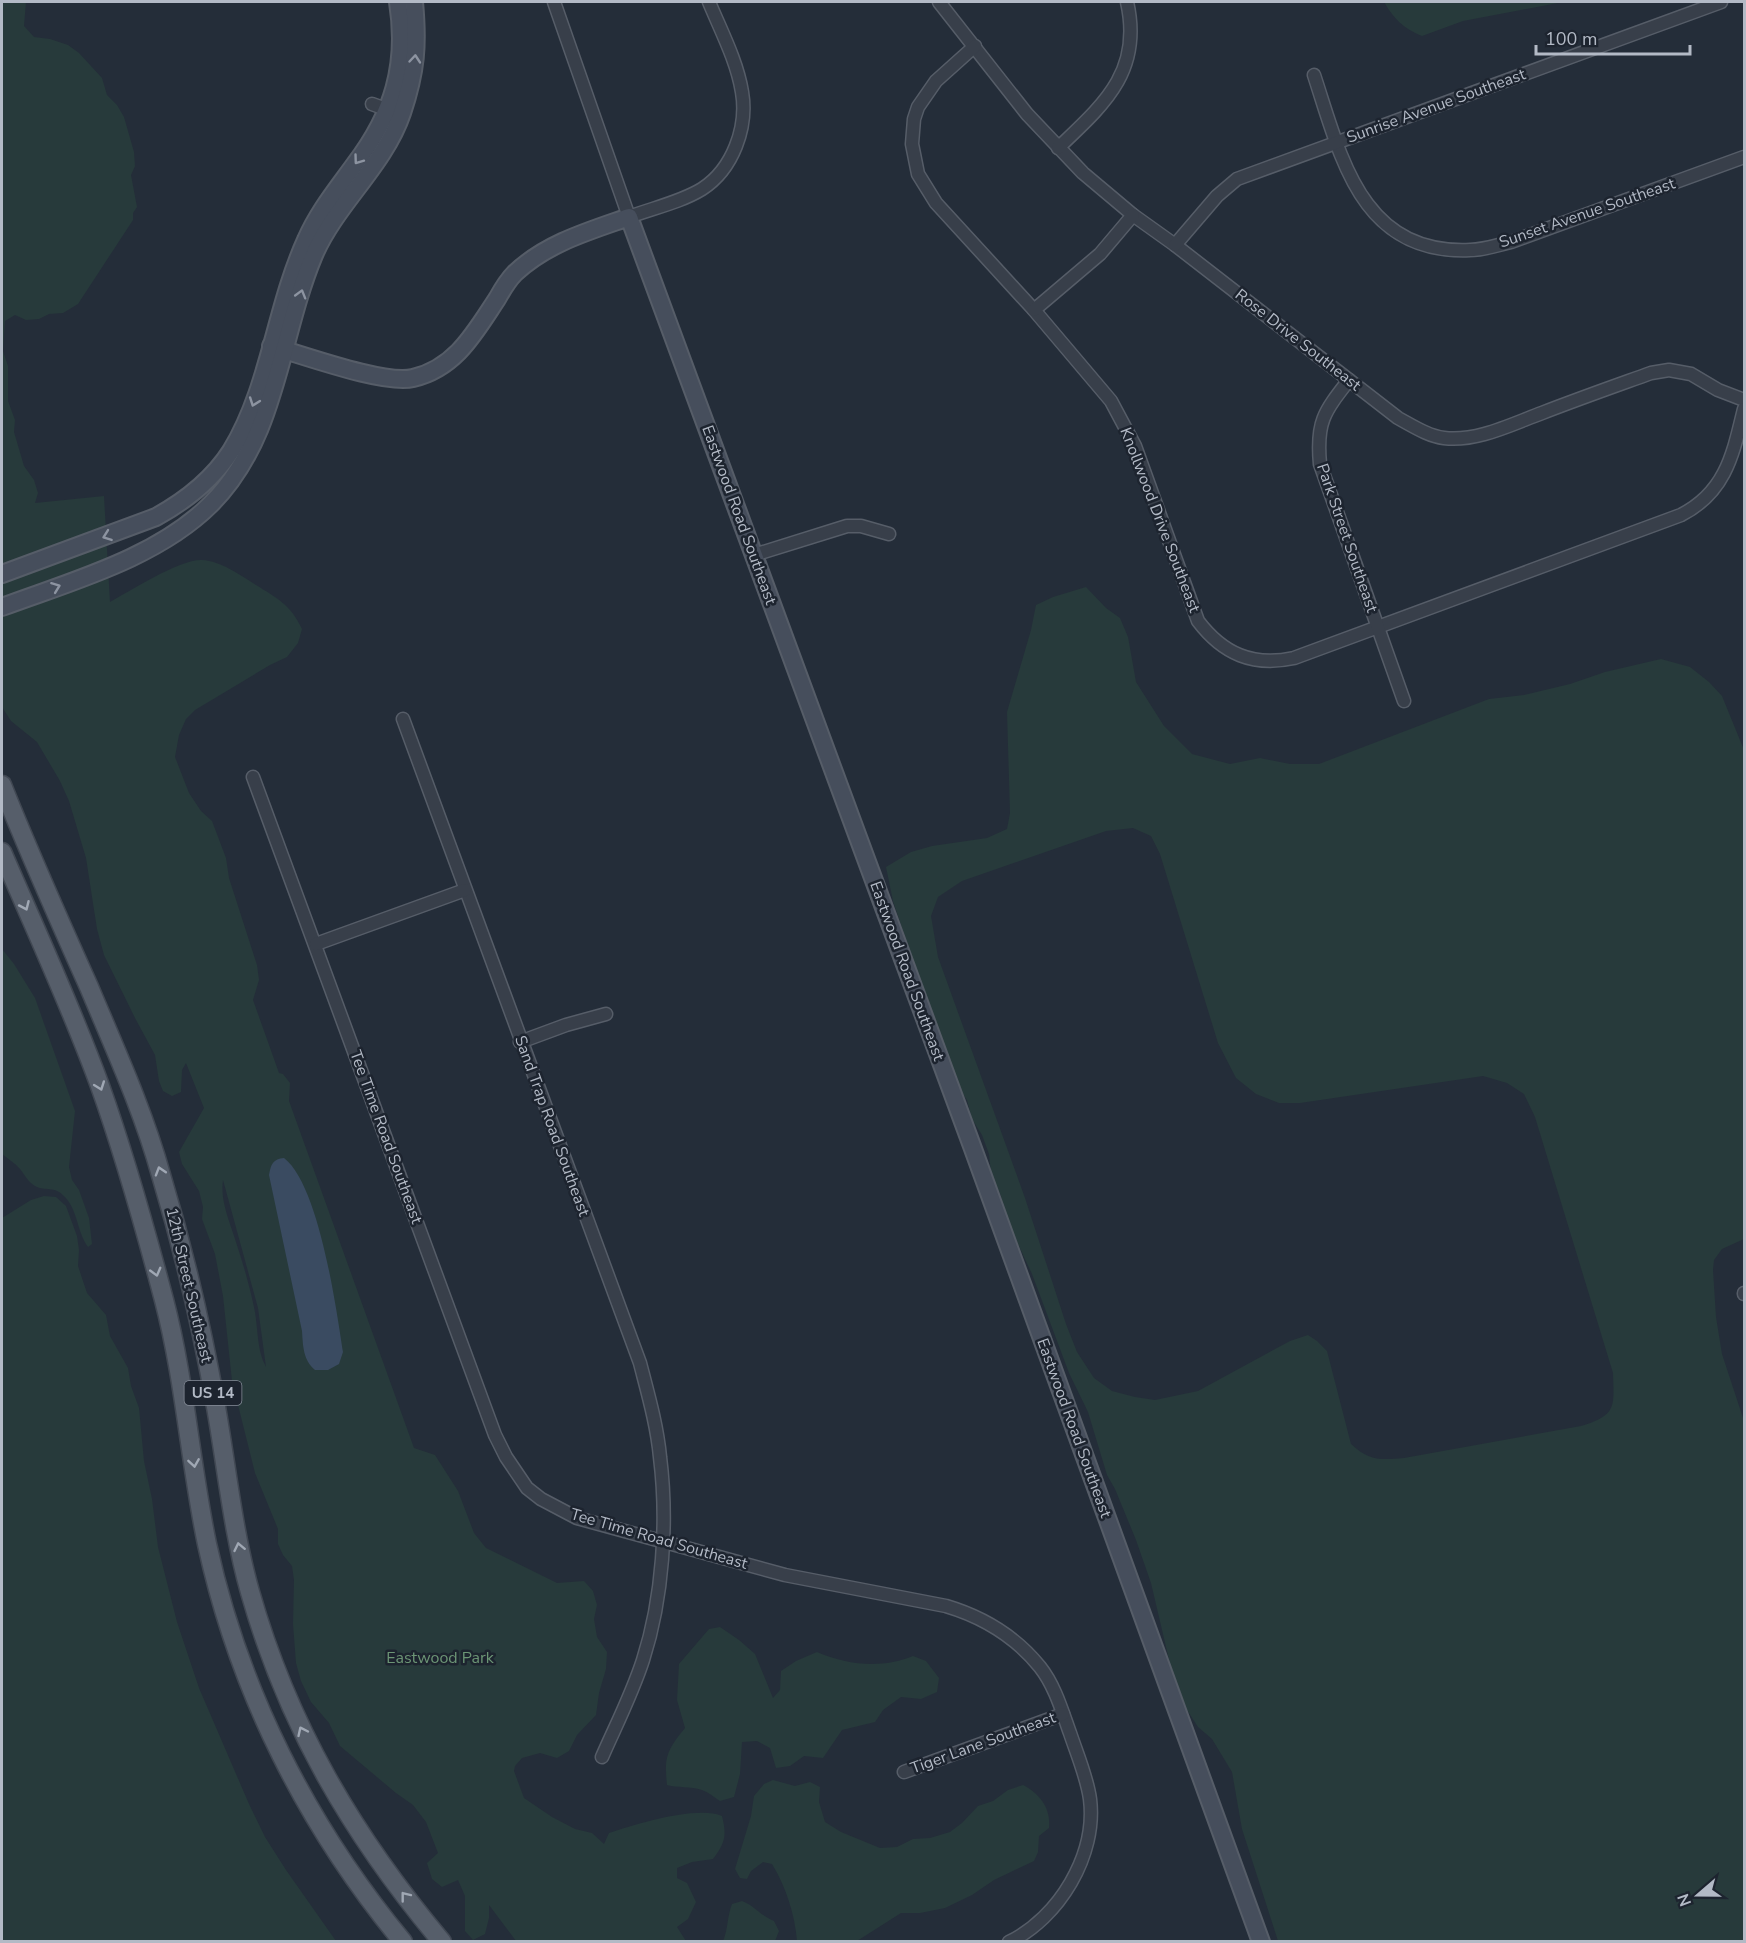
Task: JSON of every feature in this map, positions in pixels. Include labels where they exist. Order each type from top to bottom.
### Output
[{"type":"main road","name":"12th Street Southeast","points":[[2,785],[120,1060],[158,1163],[204,1341],[239,1547],[249,1590],[278,1674],[311,1749],[337,1797],[385,1870],[442,1941]]},
{"type":"main road","name":"12th Street Southeast","points":[[2,852],[75,1021],[111,1117],[136,1198],[165,1305],[179,1373],[207,1541],[234,1642],[276,1745],[315,1820],[358,1884],[403,1941]]},
{"type":"street","points":[[387,109],[399,67],[401,39],[398,2]]},
{"type":"street","points":[[2,607],[128,558],[169,537],[203,512],[233,477],[264,417],[290,281],[309,234],[327,202],[371,141],[387,109],[414,69],[417,37],[414,2]]},
{"type":"street","name":"Eastwood Road Southeast","points":[[554,2],[629,217],[1261,1941]]},
{"type":"street","points":[[278,348],[374,375],[412,378],[432,371],[462,350],[513,275],[526,263],[557,244],[682,198],[702,188],[720,174],[731,158],[739,139],[742,94],[737,71],[709,2]]},
{"type":"street","name":"Rose Drive Southeast","points":[[939,2],[1027,114],[1083,173],[1398,418],[1430,435],[1456,438],[1486,433],[1651,373],[1669,370],[1691,374],[1718,390],[1744,400]]},
{"type":"street","points":[[1058,148],[1101,107],[1115,88],[1125,68],[1131,26],[1127,2]]},
{"type":"street","name":"Sunrise Avenue Southeast","points":[[1175,245],[1217,196],[1237,179],[1721,2]]},
{"type":"street","name":"Knollwood Drive Southeast","points":[[975,46],[936,81],[922,99],[914,119],[912,144],[914,159],[926,189],[936,203],[1034,310],[1111,401],[1135,446],[1198,621],[1213,639],[1231,652],[1261,661],[1278,661],[1294,657],[1681,515],[1698,506],[1712,492],[1724,474],[1733,455],[1744,409]]},
{"type":"street","name":"Sunset Avenue Southeast","points":[[1314,75],[1336,142],[1362,199],[1376,216],[1410,238],[1431,247],[1470,250],[1511,242],[1744,157]]},
{"type":"street","points":[[1034,310],[1100,254],[1133,214]]},
{"type":"street","points":[[2,574],[156,517],[192,493],[215,471],[235,443],[278,348]]},
{"type":"street","name":"Park Street Southeast","points":[[1349,380],[1329,406],[1319,429],[1320,464],[1404,700]]},
{"type":"street","points":[[754,555],[847,526],[869,528],[889,534]]},
{"type":"street","name":"Sand Trap Road Southeast","points":[[403,719],[640,1363],[655,1421],[660,1458],[663,1541],[656,1599],[643,1659],[602,1757]]},
{"type":"street","name":"Tee Time Road Southeast","points":[[254,777],[495,1435],[506,1457],[527,1488],[558,1509],[577,1518],[815,1582],[966,1612],[992,1624],[1011,1638],[1028,1654],[1051,1684],[1084,1775],[1090,1800],[1086,1845],[1077,1871],[1065,1893],[1051,1911],[1039,1924],[1009,1941]]},
{"type":"street","points":[[316,945],[465,890]]},
{"type":"street","points":[[520,1042],[566,1025],[606,1014]]},
{"type":"street","name":"Tiger Lane Southeast","points":[[904,1772],[1063,1714]]},
{"type":"green space","name":"Eastwood Park","points":[[2,2],[26,2],[24,26],[34,37],[68,45],[79,53],[102,78],[107,95],[124,117],[134,152],[135,166],[131,175],[137,207],[133,213],[133,220],[78,304],[63,313],[49,314],[39,319],[26,320],[15,315],[5,321],[3,351],[8,366],[8,401],[15,420],[14,432],[24,466],[34,480],[38,493],[35,503],[104,496],[110,602],[155,576],[181,565],[202,560],[230,569],[277,598],[293,614],[302,629],[298,643],[287,657],[195,710],[186,719],[179,735],[175,757],[189,793],[201,811],[212,821],[226,858],[229,878],[257,965],[259,980],[253,1000],[279,1073],[283,1074],[290,1083],[289,1101],[414,1448],[435,1455],[458,1491],[474,1533],[486,1548],[557,1583],[584,1581],[593,1591],[597,1605],[594,1619],[597,1637],[607,1652],[606,1669],[596,1715],[577,1735],[569,1751],[557,1758],[540,1753],[522,1758],[515,1766],[514,1771],[524,1798],[575,1829],[592,1833],[604,1844],[609,1833],[666,1817],[698,1813],[722,1816],[724,1839],[713,1859],[692,1862],[677,1868],[677,1878],[687,1883],[696,1902],[688,1919],[677,1927],[686,1941],[516,1941],[489,1905],[485,1934],[473,1940],[465,1931],[465,1896],[458,1880],[442,1887],[432,1879],[427,1863],[438,1853],[426,1822],[413,1805],[340,1746],[329,1723],[311,1702],[296,1663],[292,1566],[278,1544],[278,1529],[255,1473],[232,1381],[223,1296],[215,1254],[202,1219],[203,1207],[199,1191],[182,1164],[179,1152],[204,1108],[186,1063],[182,1070],[181,1092],[172,1096],[163,1091],[155,1055],[104,955],[97,929],[86,858],[69,801],[37,742],[11,721],[2,707]],"holes":[[[223,1180],[258,1308],[266,1367],[259,1347],[249,1284],[224,1202]]]},
{"type":"green space","points":[[1384,2],[1563,2],[1463,21],[1422,36],[1409,30],[1400,22]]},
{"type":"green space","points":[[1086,587],[1106,608],[1120,618],[1128,637],[1136,682],[1164,726],[1192,754],[1230,764],[1260,758],[1290,764],[1319,764],[1489,699],[1524,695],[1661,659],[1690,667],[1722,696],[1744,750],[1744,1239],[1722,1249],[1714,1260],[1713,1270],[1716,1317],[1722,1354],[1744,1421],[1744,1941],[1278,1941],[1242,1829],[1232,1772],[1212,1739],[1198,1727],[1187,1710],[1171,1668],[1151,1583],[1136,1540],[1107,1475],[1088,1412],[1069,1373],[1032,1274],[1005,1216],[982,1135],[972,1119],[967,1100],[960,1090],[958,1079],[940,1041],[893,901],[886,867],[911,852],[932,846],[987,838],[1007,829],[1010,813],[1007,712],[1036,605]],"holes":[[[1133,828],[1151,836],[1160,854],[1218,1043],[1236,1078],[1256,1094],[1279,1103],[1300,1103],[1483,1076],[1507,1083],[1524,1094],[1535,1117],[1613,1373],[1613,1402],[1611,1408],[1601,1418],[1581,1426],[1404,1458],[1375,1458],[1357,1450],[1351,1444],[1327,1351],[1308,1335],[1290,1341],[1198,1391],[1155,1400],[1112,1391],[1094,1378],[1077,1352],[1066,1324],[1025,1198],[938,957],[931,916],[938,897],[962,881],[1106,831]]]},
{"type":"green space","points":[[2,949],[35,998],[75,1111],[69,1167],[72,1180],[79,1190],[89,1218],[92,1244],[88,1247],[73,1209],[65,1197],[57,1191],[39,1188],[33,1184],[2,1154]]},
{"type":"green space","points":[[44,1196],[56,1197],[66,1206],[77,1236],[78,1266],[87,1293],[106,1315],[110,1336],[128,1368],[131,1386],[139,1408],[144,1461],[158,1547],[177,1622],[199,1688],[265,1837],[336,1941],[2,1941],[2,1218],[31,1200]]},
{"type":"green space","points":[[720,1627],[755,1654],[773,1698],[780,1690],[781,1671],[796,1661],[817,1652],[840,1660],[865,1664],[889,1663],[913,1656],[926,1661],[939,1678],[937,1692],[921,1699],[901,1697],[883,1710],[875,1722],[842,1730],[823,1758],[804,1756],[790,1766],[776,1768],[770,1748],[757,1741],[742,1742],[740,1774],[734,1797],[720,1801],[702,1790],[667,1785],[666,1767],[668,1754],[685,1728],[677,1700],[679,1664],[709,1629]]},
{"type":"green space","points":[[773,1780],[795,1786],[810,1782],[820,1787],[819,1802],[825,1822],[841,1832],[880,1848],[897,1847],[913,1839],[930,1838],[950,1832],[978,1806],[993,1801],[1008,1790],[1023,1785],[1043,1802],[1048,1814],[1049,1828],[1039,1836],[1038,1852],[1034,1861],[994,1880],[972,1895],[945,1908],[920,1913],[901,1913],[857,1941],[797,1941],[789,1901],[772,1864],[763,1862],[751,1871],[747,1879],[740,1878],[735,1869],[751,1816],[754,1796],[764,1784]]},
{"type":"green space","points":[[742,1901],[774,1921],[779,1931],[775,1941],[723,1941],[732,1904]]},
{"type":"water","points":[[284,1158],[296,1172],[307,1193],[324,1248],[343,1352],[339,1364],[328,1370],[315,1370],[308,1362],[304,1352],[302,1331],[269,1175],[273,1163]]}]
